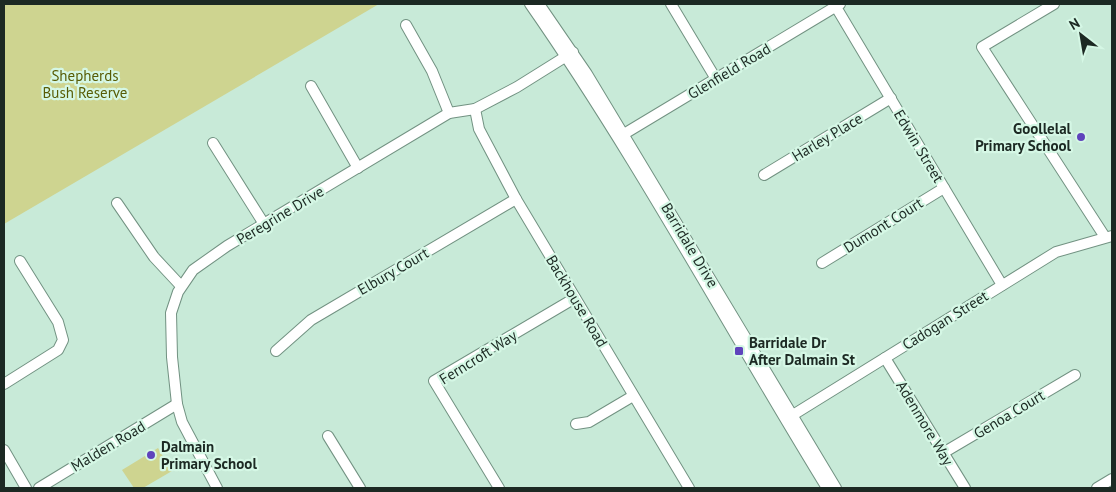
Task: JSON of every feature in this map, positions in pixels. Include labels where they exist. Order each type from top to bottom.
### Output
[{"type":"street","name":"Barridale Drive","points":[[530,4],[570,54]]},
{"type":"street","name":"Barridale Drive","points":[[539,4],[788,417],[827,488]]},
{"type":"street","points":[[671,4],[716,79]]},
{"type":"street","points":[[1054,4],[982,47],[1109,237]]},
{"type":"street","name":"Glenfield Road","points":[[620,136],[838,5]]},
{"type":"street","name":"Edwin Street","points":[[838,5],[1002,285]]},
{"type":"street","points":[[406,25],[432,71],[449,113]]},
{"type":"street","name":"Peregrine Drive","points":[[217,488],[182,422],[177,404],[172,357],[171,313],[181,286],[193,270],[227,246],[449,113],[475,109],[517,87],[570,54]]},
{"type":"street","points":[[312,86],[358,168]]},
{"type":"street","name":"Harley Place","points":[[764,175],[891,98]]},
{"type":"street","name":"Backhouse Road","points":[[475,109],[480,129],[516,199],[687,487]]},
{"type":"street","points":[[213,143],[264,224]]},
{"type":"street","name":"Dumont Court","points":[[822,263],[944,188]]},
{"type":"street","name":"Elbury Court","points":[[276,351],[311,320],[516,199]]},
{"type":"street","points":[[117,203],[154,257],[181,286]]},
{"type":"street","name":"Cadogan Street","points":[[788,417],[1056,252],[1109,237]]},
{"type":"street","points":[[4,384],[58,350],[62,340],[58,322],[20,261]]},
{"type":"street","name":"Ferncroft Way","points":[[499,488],[434,381],[575,298]]},
{"type":"street","name":"Adenmore Way","points":[[885,358],[965,488]]},
{"type":"street","name":"Genoa Court","points":[[943,453],[1074,374]]},
{"type":"street","points":[[576,424],[589,422],[633,396]]},
{"type":"street","name":"Malden Road","points":[[39,488],[177,404]]},
{"type":"street","name":"Barridale Drive","points":[[788,417],[836,488]]},
{"type":"street","points":[[328,436],[360,488]]},
{"type":"street","points":[[4,450],[26,488]]},
{"type":"street","points":[[1098,488],[1112,479]]},
{"type":"green space","name":"Shepherds Bush Reserve","points":[[4,4],[379,4],[4,224]]},
{"type":"green space","points":[[158,448],[172,471],[143,488],[134,488],[122,470]]},
{"type":"place","name":"Goollelal Primary School","points":[[1081,137]]},
{"type":"place","name":"Barridale Dr After Dalmain St","points":[[739,351]]},
{"type":"place","name":"Dalmain Primary School","points":[[151,455]]}]
